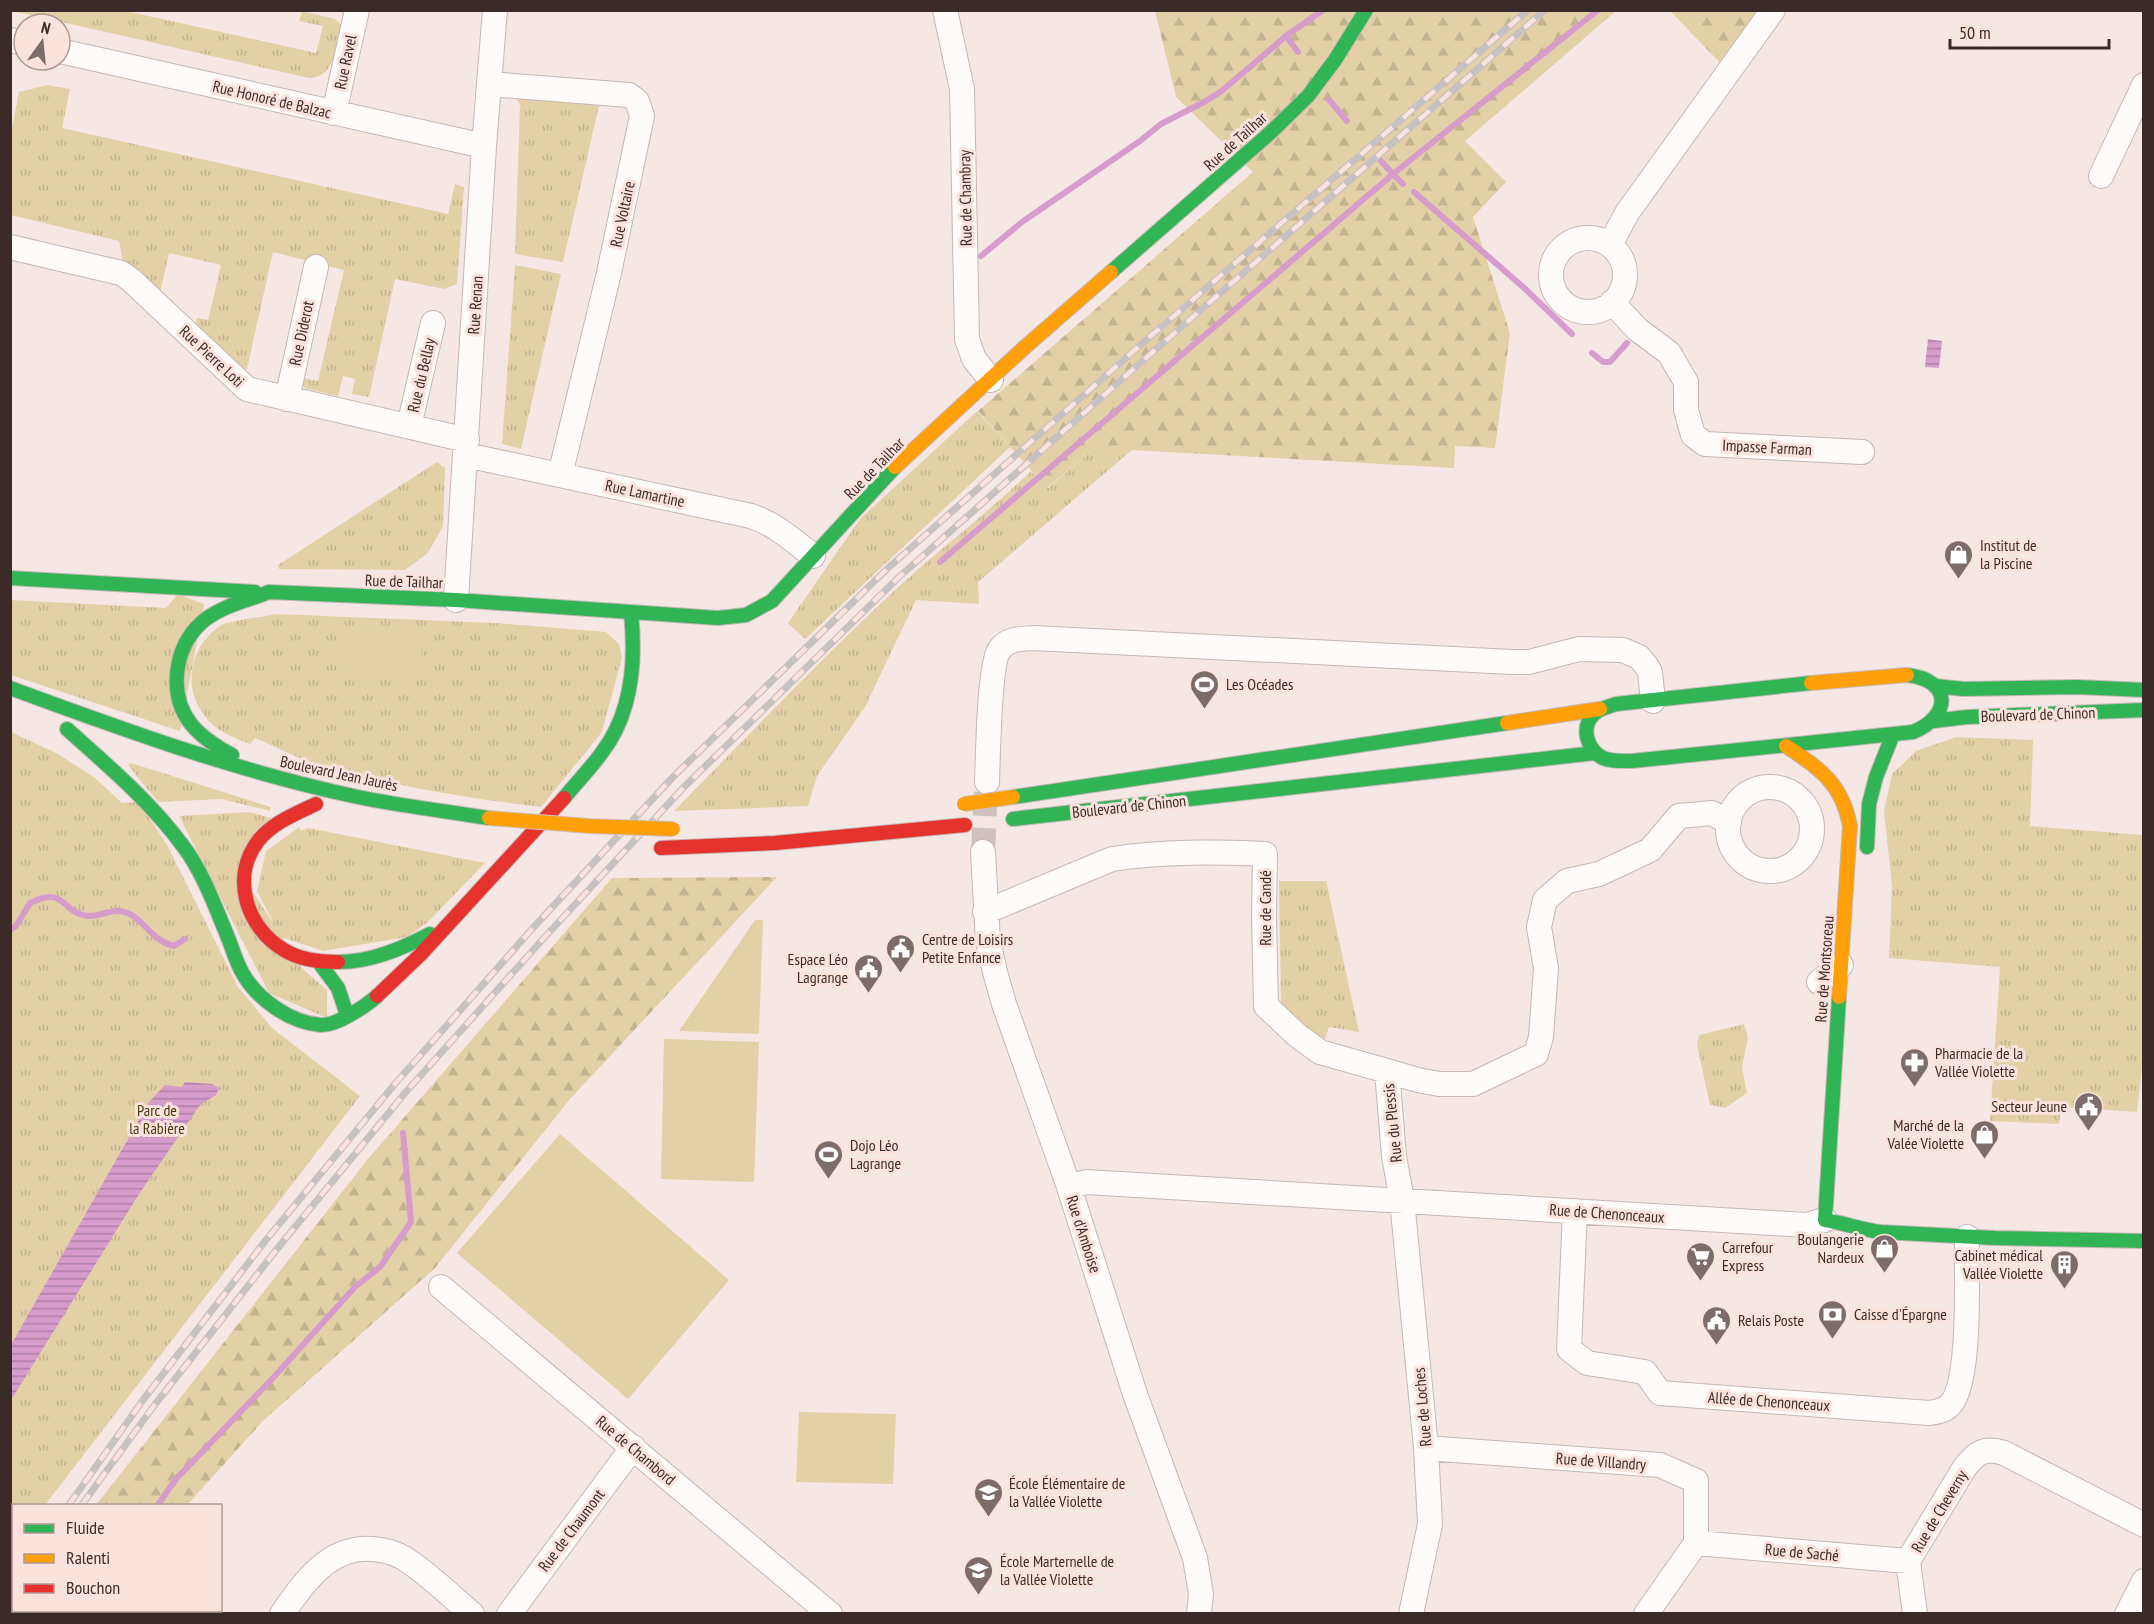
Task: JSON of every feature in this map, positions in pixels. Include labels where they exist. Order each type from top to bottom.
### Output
[{"type":"main road","name":"Rue de Tailhar","points":[[10,578],[456,600],[718,618],[746,615],[772,601],[895,467],[1024,347],[1270,133],[1308,96],[1335,60],[1366,10]]},
{"type":"main road","points":[[269,592],[215,613],[203,621],[194,630],[182,649],[177,675],[180,705],[192,725],[208,741],[222,750],[273,775]]},
{"type":"main road","points":[[99,740],[62,727],[140,794],[184,848],[213,901],[243,974],[264,999],[293,1018],[322,1025],[335,1022],[370,1002],[394,981],[561,802],[604,750],[622,716],[629,692],[634,639],[631,613]]},
{"type":"main road","name":"Boulevard de Chinon","points":[[958,805],[1600,709],[1616,704],[1762,687],[1898,675],[1920,677],[1935,686],[1964,689],[2077,687],[2144,690]]},
{"type":"main road","points":[[1934,721],[1941,701],[1935,686]]},
{"type":"main road","name":"Boulevard Jean Jaurès","points":[[10,688],[173,746],[342,794],[489,818],[589,826],[679,829]]},
{"type":"main road","points":[[1595,753],[1587,741],[1586,728],[1593,714],[1600,709]]},
{"type":"main road","name":"Boulevard de Chinon","points":[[1008,819],[1595,753],[1610,760],[1632,761],[1786,746],[1913,732],[1934,721],[1967,717],[2144,710]]},
{"type":"main road","points":[[1866,861],[1869,804],[1876,777],[1893,734]]},
{"type":"main road","name":"Rue de Montsoreau","points":[[1786,746],[1831,779],[1846,801],[1849,813],[1850,844],[1841,965],[1836,1222]]},
{"type":"main road","points":[[298,800],[322,806],[278,824],[264,834],[247,861],[244,875],[246,900],[262,933],[290,954],[318,961],[349,962],[383,955],[405,947],[447,924]]},
{"type":"main road","points":[[645,847],[728,847],[803,842],[970,824]]},
{"type":"main road","points":[[506,837],[540,841]]},
{"type":"main road","points":[[318,961],[338,988],[347,1015]]},
{"type":"main road","points":[[1836,1222],[1846,1208]]},
{"type":"main road","name":"Rue de Chenonceaux","points":[[1836,1222],[1864,1230],[1967,1237],[2144,1241]]},
{"type":"street","name":"Rue Renan","points":[[456,600],[484,146],[495,10]]},
{"type":"street","name":"Rue de Chambray","points":[[945,10],[962,89],[968,339],[974,358],[991,380]]},
{"type":"street","points":[[1610,244],[1627,213],[1773,10]]},
{"type":"street","name":"Rue Ravel","points":[[334,112],[355,11]]},
{"type":"street","name":"Rue Honoré de Balzac","points":[[72,54],[484,146]]},
{"type":"street","name":"Rue Voltaire","points":[[489,84],[629,95],[637,101],[642,116],[609,273],[560,475]]},
{"type":"street","points":[[2101,176],[2144,85]]},
{"type":"street","points":[[1586,238],[1598,239],[1610,244],[1623,262],[1625,273],[1624,284],[1612,302],[1595,310],[1576,310],[1556,294],[1551,270],[1555,258],[1563,247],[1573,241],[1586,238]]},
{"type":"street","name":"Rue Pierre Loti","points":[[10,247],[121,273],[247,389],[409,426],[466,447]]},
{"type":"street","name":"Rue Diderot","points":[[287,399],[316,267]]},
{"type":"street","name":"Impasse Farman","points":[[1612,302],[1637,329],[1669,353],[1686,382],[1686,410],[1693,435],[1705,444],[1862,452]]},
{"type":"street","name":"Rue du Bellay","points":[[409,426],[433,323]]},
{"type":"street","name":"Rue Lamartine","points":[[466,447],[560,475],[767,521],[813,556]]},
{"type":"street","points":[[987,782],[993,666],[1000,648],[1011,641],[1034,638],[1512,662],[1529,662],[1579,649],[1623,650],[1639,657],[1650,672],[1653,701]]},
{"type":"street","name":"Rue du Plessis","points":[[1402,1200],[1394,1156],[1387,1071],[1439,1084],[1473,1084],[1536,1054],[1541,1037],[1546,968],[1539,927],[1545,900],[1567,881],[1599,874],[1650,850],[1679,816],[1712,813],[1729,823]]},
{"type":"street","name":"Rue d'Amboise","points":[[982,852],[988,941],[1004,1004],[1069,1186],[1135,1394],[1195,1558],[1201,1594],[1199,1614]]},
{"type":"street","name":"Rue de Candé","points":[[985,912],[1112,859],[1222,852],[1265,854],[1266,1006],[1298,1036],[1320,1052],[1387,1071]]},
{"type":"street","points":[[1819,982],[1841,965]]},
{"type":"street","name":"Rue de Chenonceaux","points":[[1069,1186],[1086,1182],[1806,1225],[1836,1222]]},
{"type":"street","name":"Rue de Loches","points":[[1402,1200],[1426,1448],[1430,1524],[1411,1614]]},
{"type":"street","name":"Allée de Chenonceaux","points":[[1575,1211],[1569,1349],[1587,1363],[1645,1372],[1660,1393],[1929,1413],[1941,1411],[1950,1405],[1962,1377],[1965,1357],[1967,1237]]},
{"type":"street","name":"Rue de Chambord","points":[[441,1287],[830,1614]]},
{"type":"street","name":"Rue de Chaumont","points":[[509,1614],[633,1447]]},
{"type":"street","name":"Rue de Villandry","points":[[1426,1448],[1660,1465],[1696,1481],[1696,1543]]},
{"type":"street","name":"Rue de Cheverny","points":[[1915,1614],[1908,1561],[1965,1467],[1983,1450],[1992,1449],[2004,1453],[2144,1525]]},
{"type":"street","points":[[1646,1614],[1696,1543]]},
{"type":"street","name":"Rue de Saché","points":[[1696,1543],[1908,1561]]},
{"type":"street","points":[[282,1614],[320,1567],[343,1553],[366,1549],[395,1554],[411,1562],[472,1614]]},
{"type":"street","points":[[2127,1614],[2144,1581]]},
{"type":"green space","points":[[13,11],[126,11],[316,53],[323,26],[299,21],[302,11],[335,19],[341,25],[336,51],[330,66],[318,76],[309,78],[72,24],[72,12]]},
{"type":"green space","points":[[1155,11],[1616,11],[1465,141],[1506,182],[1473,217],[1510,333],[1495,448],[1455,446],[1454,468],[1095,448],[1047,488],[978,411],[1253,172],[1176,97]]},
{"type":"green space","points":[[1670,11],[1773,11],[1729,72]]},
{"type":"green space","points":[[47,85],[70,89],[62,128],[448,214],[455,184],[464,187],[457,284],[444,289],[395,279],[369,397],[352,394],[355,379],[343,376],[338,396],[307,389],[300,384],[300,377],[318,381],[344,270],[273,252],[247,369],[241,368],[195,325],[197,318],[208,320],[221,265],[169,253],[160,293],[137,270],[124,267],[119,241],[11,215],[11,134],[19,92]]},
{"type":"green space","points":[[510,90],[599,106],[563,262],[515,254],[520,104]]},
{"type":"green space","points":[[515,265],[561,274],[521,449],[502,444]]},
{"type":"green space","points":[[977,411],[1010,447],[805,639],[788,623],[860,519]]},
{"type":"green space","points":[[1095,448],[1133,449],[978,582],[979,604],[916,600],[865,707],[817,776],[808,806],[674,811],[874,610],[1031,471],[1048,488]]},
{"type":"green space","points":[[437,462],[445,468],[443,526],[428,553],[405,570],[279,569],[278,565]]},
{"type":"green space","points":[[178,594],[204,604],[180,731],[11,675],[10,600],[166,608]]},
{"type":"green space","points":[[275,614],[495,623],[606,632],[619,644],[622,657],[602,732],[541,807],[455,795],[370,778],[307,761],[255,738],[250,744],[217,728],[203,714],[192,687],[194,660],[200,647],[224,624]]},
{"type":"green space","points":[[341,626],[423,630],[420,679],[339,674]]},
{"type":"green space","name":"Parc de la Rabière","points":[[11,732],[58,754],[95,778],[122,803],[139,802],[167,845],[238,987],[272,1028],[360,1096],[46,1504],[12,1504],[11,1555]]},
{"type":"green space","points":[[1956,737],[2033,740],[2030,826],[2143,835],[2144,1051],[2137,1112],[2061,1107],[2059,1124],[1990,1121],[2000,967],[1889,958],[1892,886],[1884,811],[1892,774],[1916,751]]},
{"type":"green space","points":[[131,763],[271,807],[270,811],[221,799],[158,802],[128,765]]},
{"type":"green space","points":[[250,812],[271,818],[238,869],[303,969],[327,990],[327,1018],[269,993],[179,816]]},
{"type":"green space","points":[[299,827],[301,831],[308,828],[485,863],[428,922],[407,937],[323,951],[281,937],[257,891],[266,851]]},
{"type":"green space","points":[[777,877],[570,1099],[435,1268],[263,1421],[188,1504],[97,1504],[368,1159],[612,878]]},
{"type":"green space","points":[[1279,881],[1326,881],[1359,1032],[1329,1027],[1320,1052],[1281,1006]]},
{"type":"green space","points":[[755,920],[763,920],[759,1034],[679,1031]]},
{"type":"green space","points":[[1744,1024],[1748,1037],[1742,1067],[1747,1093],[1725,1108],[1710,1105],[1697,1045],[1699,1035]]},
{"type":"green space","points":[[664,1039],[759,1042],[754,1182],[661,1179]]},
{"type":"green space","points":[[560,1134],[729,1280],[628,1399],[457,1253]]},
{"type":"green space","points":[[799,1412],[896,1414],[893,1484],[796,1482]]},
{"type":"shaded area","points":[[1928,339],[1942,341],[1939,368],[1925,367]]},
{"type":"shaded area","points":[[185,1082],[212,1084],[219,1088],[216,1095],[200,1105],[139,1194],[11,1400],[11,1345],[149,1102],[165,1085],[182,1087]]},
{"type":"waterway","points":[[981,256],[1022,222],[1161,124],[1223,90],[1286,36],[1323,10]]},
{"type":"waterway","points":[[1403,184],[1393,174],[1598,10]]},
{"type":"waterway","points":[[1286,36],[1298,52]]},
{"type":"waterway","points":[[1329,100],[1347,121]]},
{"type":"waterway","points":[[940,562],[1393,174],[1381,161]]},
{"type":"waterway","points":[[1414,192],[1522,286],[1572,334]]},
{"type":"waterway","points":[[1592,353],[1603,362],[1610,362],[1627,343]]},
{"type":"waterway","points":[[10,930],[16,926],[30,903],[50,897],[57,898],[79,914],[88,916],[115,911],[127,913],[139,920],[167,944],[174,946],[185,939]]},
{"type":"waterway","points":[[158,1504],[176,1479],[273,1378],[355,1287],[380,1267],[411,1222],[403,1133]]},
{"type":"tunnel","points":[[983,852],[986,787]]},
{"type":"railway","points":[[69,1504],[143,1400],[266,1240],[394,1085],[532,929],[672,778],[888,568],[1145,341],[1528,10]]},
{"type":"railway","points":[[82,1504],[153,1407],[277,1249],[405,1093],[684,787],[899,577],[1545,10]]},
{"type":"traffic: fast","points":[[1111,272],[1270,133],[1308,96],[1335,60],[1366,10]]},
{"type":"traffic: fast","points":[[269,592],[456,600],[718,618],[746,615],[772,601],[895,467]]},
{"type":"traffic: fast","points":[[10,578],[255,592]]},
{"type":"traffic: fast","points":[[232,755],[200,734],[184,712],[177,686],[180,658],[192,633],[208,617],[225,608],[269,592]]},
{"type":"traffic: fast","points":[[564,798],[603,751],[620,720],[626,703],[632,667],[631,613]]},
{"type":"traffic: fast","points":[[1811,683],[1616,704],[1594,714],[1587,725],[1587,738],[1593,750],[1603,758],[1614,761],[1632,761],[1913,732],[1935,717],[1942,699],[1939,691],[1932,684],[1922,678],[1907,675]]},
{"type":"traffic: fast","points":[[1935,686],[1964,689],[2077,687],[2144,690]]},
{"type":"traffic: fast","points":[[10,688],[139,734],[269,775],[374,800],[489,818]]},
{"type":"traffic: fast","points":[[1933,721],[1967,717],[2144,710]]},
{"type":"traffic: fast","points":[[1013,797],[1507,723]]},
{"type":"traffic: fast","points":[[67,729],[143,799],[183,846],[209,891],[241,970],[249,984],[266,1001],[298,1020],[321,1025],[342,1019],[377,996]]},
{"type":"traffic: fast","points":[[1867,847],[1869,804],[1876,777],[1893,734]]},
{"type":"traffic: fast","points":[[1013,819],[1595,753]]},
{"type":"traffic: fast","points":[[338,962],[362,960],[386,954],[430,934]]},
{"type":"traffic: fast","points":[[318,961],[338,988],[347,1015]]},
{"type":"traffic: fast","points":[[1839,997],[1825,1220],[1881,1232],[1995,1238],[2144,1241]]},
{"type":"traffic: slow","points":[[895,467],[1025,347],[1111,272]]},
{"type":"traffic: slow","points":[[1811,683],[1907,675]]},
{"type":"traffic: slow","points":[[1507,723],[1600,709]]},
{"type":"traffic: slow","points":[[1786,746],[1828,778],[1841,799],[1850,826],[1839,997]]},
{"type":"traffic: slow","points":[[964,804],[1013,797]]},
{"type":"traffic: slow","points":[[489,818],[589,826],[673,829]]},
{"type":"traffic: jam","points":[[377,996],[420,955],[564,798]]},
{"type":"traffic: jam","points":[[316,804],[277,824],[258,841],[245,871],[244,886],[252,916],[271,941],[284,950],[303,958],[338,962]]},
{"type":"traffic: jam","points":[[661,848],[775,843],[965,825]]},
{"type":"place","name":"Institut de la Piscine","points":[[1959,580]]},
{"type":"place","name":"Les Océades","points":[[1205,710]]},
{"type":"place","name":"Centre de Loisirs Petite Enfance","points":[[901,974]]},
{"type":"place","name":"Espace Léo Lagrange","points":[[869,994]]},
{"type":"place","name":"Pharmacie de la Vallée Violette","points":[[1914,1088]]},
{"type":"place","name":"Secteur Jeune","points":[[2088,1132]]},
{"type":"place","name":"Marché de la Valée Violette","points":[[1985,1160]]},
{"type":"place","name":"Dojo Léo Lagrange","points":[[829,1180]]},
{"type":"place","name":"Boulangerie Nardeux","points":[[1885,1274]]},
{"type":"place","name":"Carrefour Express","points":[[1701,1282]]},
{"type":"place","name":"Cabinet médical Vallée Violette","points":[[2064,1290]]},
{"type":"place","name":"Caisse d'Épargne","points":[[1833,1340]]},
{"type":"place","name":"Relais Poste","points":[[1717,1346]]},
{"type":"place","name":"École Élémentaire de la Vallée Violette","points":[[988,1518]]},
{"type":"place","name":"École Marternelle de la Vallée Violette","points":[[979,1596]]}]
